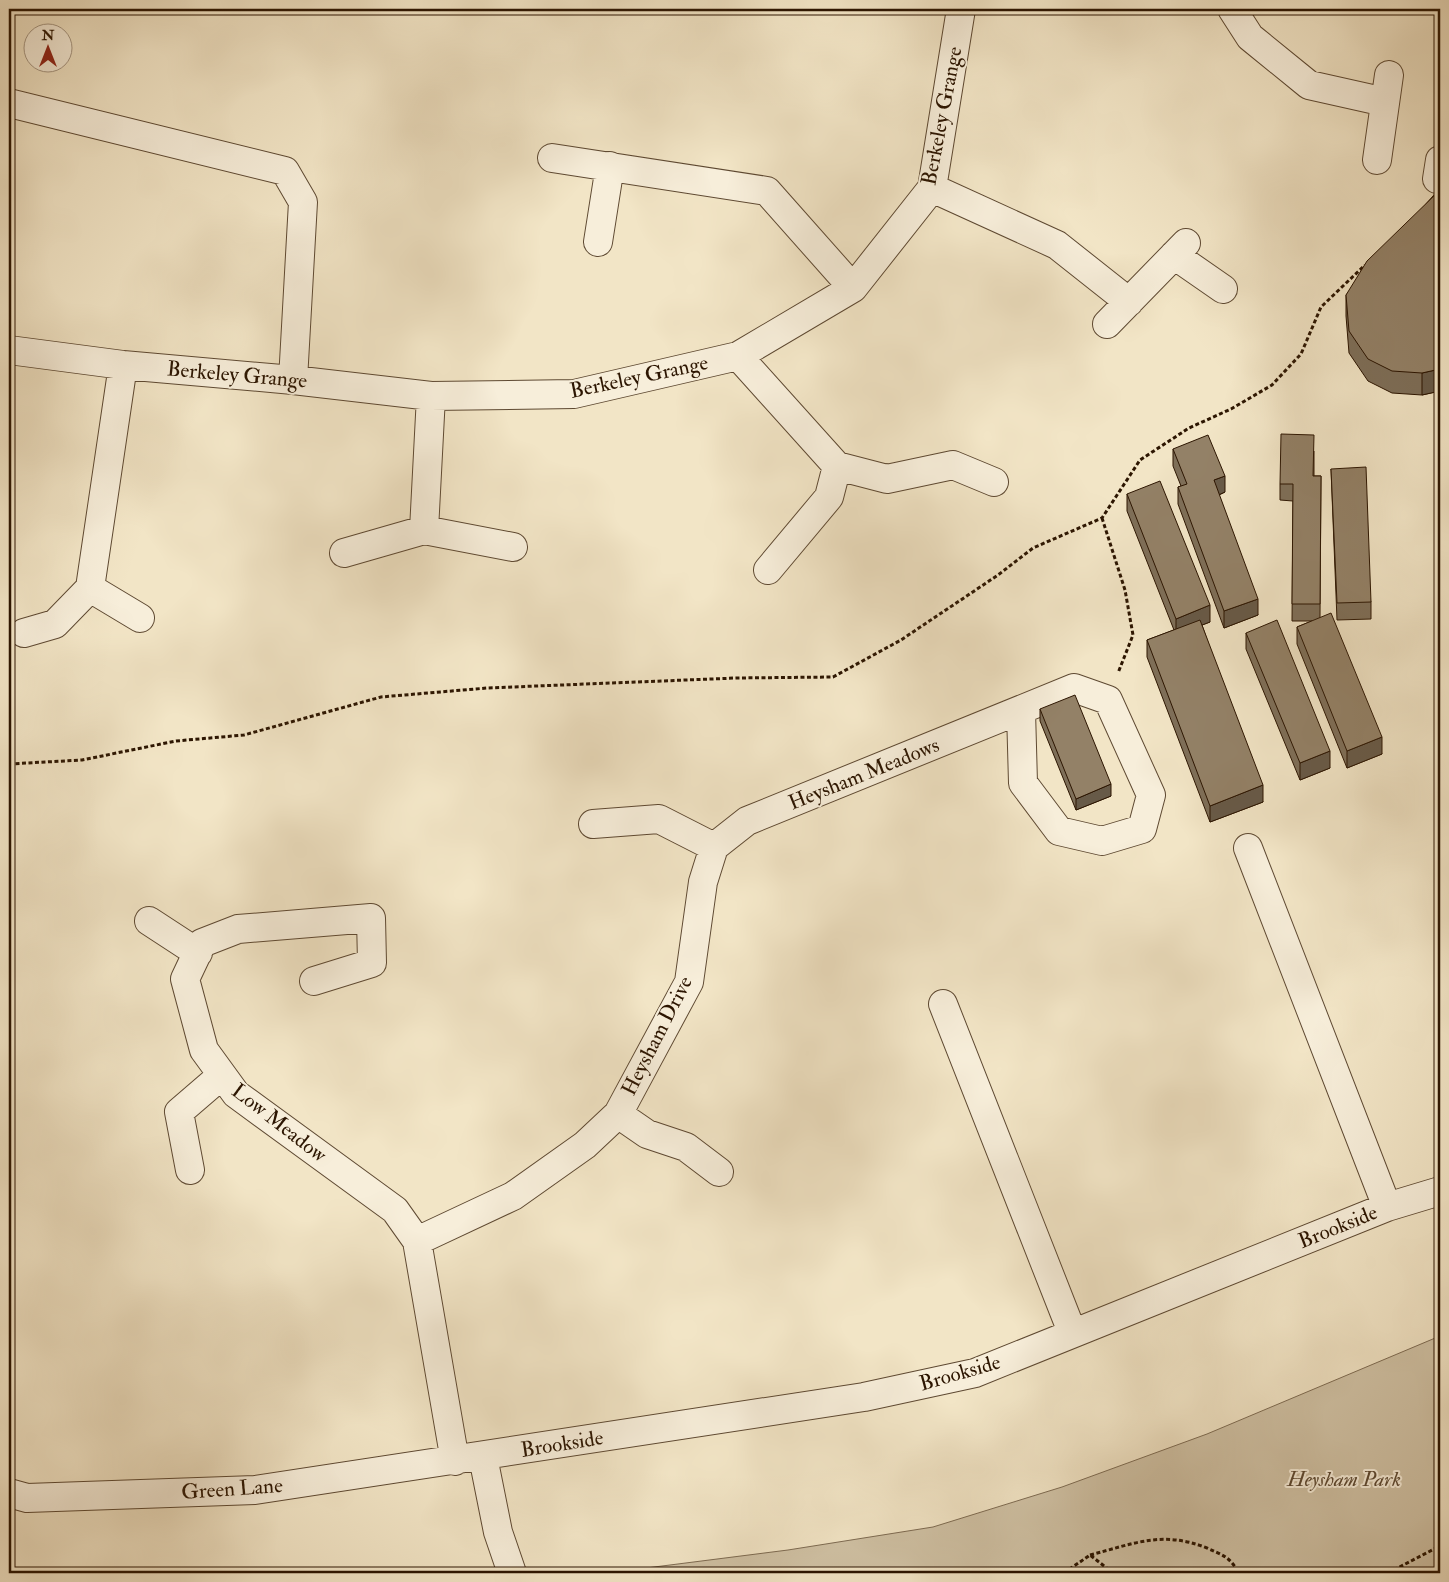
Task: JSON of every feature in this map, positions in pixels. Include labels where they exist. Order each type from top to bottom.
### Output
[{"type":"street","name":"Berkeley Grange","points":[[9,350],[123,364],[292,380],[431,396],[574,394],[738,356],[853,288],[932,188],[961,9]]},
{"type":"street","points":[[1232,9],[1250,37],[1309,85],[1385,102]]},
{"type":"street","points":[[1377,160],[1389,75]]},
{"type":"street","points":[[9,103],[285,171],[303,202],[292,380]]},
{"type":"street","points":[[552,158],[767,191],[853,288]]},
{"type":"street","points":[[598,242],[610,166]]},
{"type":"street","points":[[932,188],[1057,244],[1129,302]]},
{"type":"street","points":[[1107,324],[1180,249],[1223,289]]},
{"type":"street","points":[[738,356],[837,466],[886,479],[953,465],[994,482]]},
{"type":"street","points":[[24,633],[55,624],[90,588],[123,364]]},
{"type":"street","points":[[424,530],[431,396]]},
{"type":"street","points":[[768,570],[829,498],[837,466]]},
{"type":"street","points":[[344,554],[424,530],[513,546]]},
{"type":"street","points":[[90,588],[140,618]]},
{"type":"street","name":"Heysham Meadows","points":[[714,847],[747,821],[1074,688],[1108,700]]},
{"type":"street","points":[[1021,711],[1023,783],[1060,831],[1102,841],[1142,829],[1151,795],[1108,700]]},
{"type":"street","points":[[593,824],[659,819],[714,847]]},
{"type":"street","name":"Heysham Drive","points":[[417,1241],[514,1196],[585,1145],[618,1114],[689,982],[703,882],[714,847]]},
{"type":"street","points":[[1248,848],[1387,1207]]},
{"type":"street","name":"Low Meadow","points":[[314,982],[372,963],[371,918],[238,929],[202,943],[185,979],[204,1050],[236,1094],[395,1210],[417,1241],[455,1461]]},
{"type":"street","points":[[149,922],[198,953]]},
{"type":"street","points":[[943,1004],[1072,1332]]},
{"type":"street","points":[[190,1170],[179,1112],[222,1075]]},
{"type":"street","name":"Heysham Drive","points":[[618,1114],[647,1134],[686,1147],[719,1172]]},
{"type":"street","name":"Brookside","points":[[455,1461],[864,1397],[975,1373],[1072,1332],[1387,1207],[1440,1190]]},
{"type":"street","points":[[484,1457],[498,1532],[512,1573]]},
{"type":"street","name":"Green Lane","points":[[9,1493],[27,1498],[254,1490],[455,1461]]},
{"type":"path","points":[[1102,518],[1125,590],[1133,635],[1108,700]]},
{"type":"path","points":[[1064,1573],[1090,1555],[1153,1539],[1186,1540],[1230,1558],[1239,1573]]},
{"type":"path","points":[[1388,1573],[1440,1546]]},
{"type":"path","points":[[1090,1555],[1113,1573]]},
{"type":"green space","name":"Heysham Park","points":[[1440,1336],[1440,1573],[607,1573],[788,1550],[933,1527],[1062,1487],[1207,1434]]},
{"type":"building","points":[[1440,188],[1440,327],[1438,330],[1440,333],[1440,369],[1422,373],[1392,371],[1368,359],[1349,331],[1346,295],[1367,261]]},
{"type":"building","points":[[1281,434],[1314,435],[1313,476],[1321,476],[1320,604],[1292,604],[1293,484],[1280,484]]},
{"type":"building","points":[[1208,435],[1225,476],[1214,480],[1258,599],[1224,611],[1178,487],[1187,484],[1173,449]]},
{"type":"building","points":[[1366,467],[1371,602],[1337,603],[1331,469]]},
{"type":"building","points":[[1160,481],[1210,605],[1176,619],[1127,494]]},
{"type":"building","points":[[1331,613],[1382,737],[1347,751],[1297,627]]},
{"type":"building","points":[[1200,620],[1263,785],[1210,806],[1147,640]]},
{"type":"building","points":[[1277,620],[1330,751],[1300,763],[1246,633]]},
{"type":"building","points":[[1075,695],[1111,784],[1076,799],[1040,709]]}]
